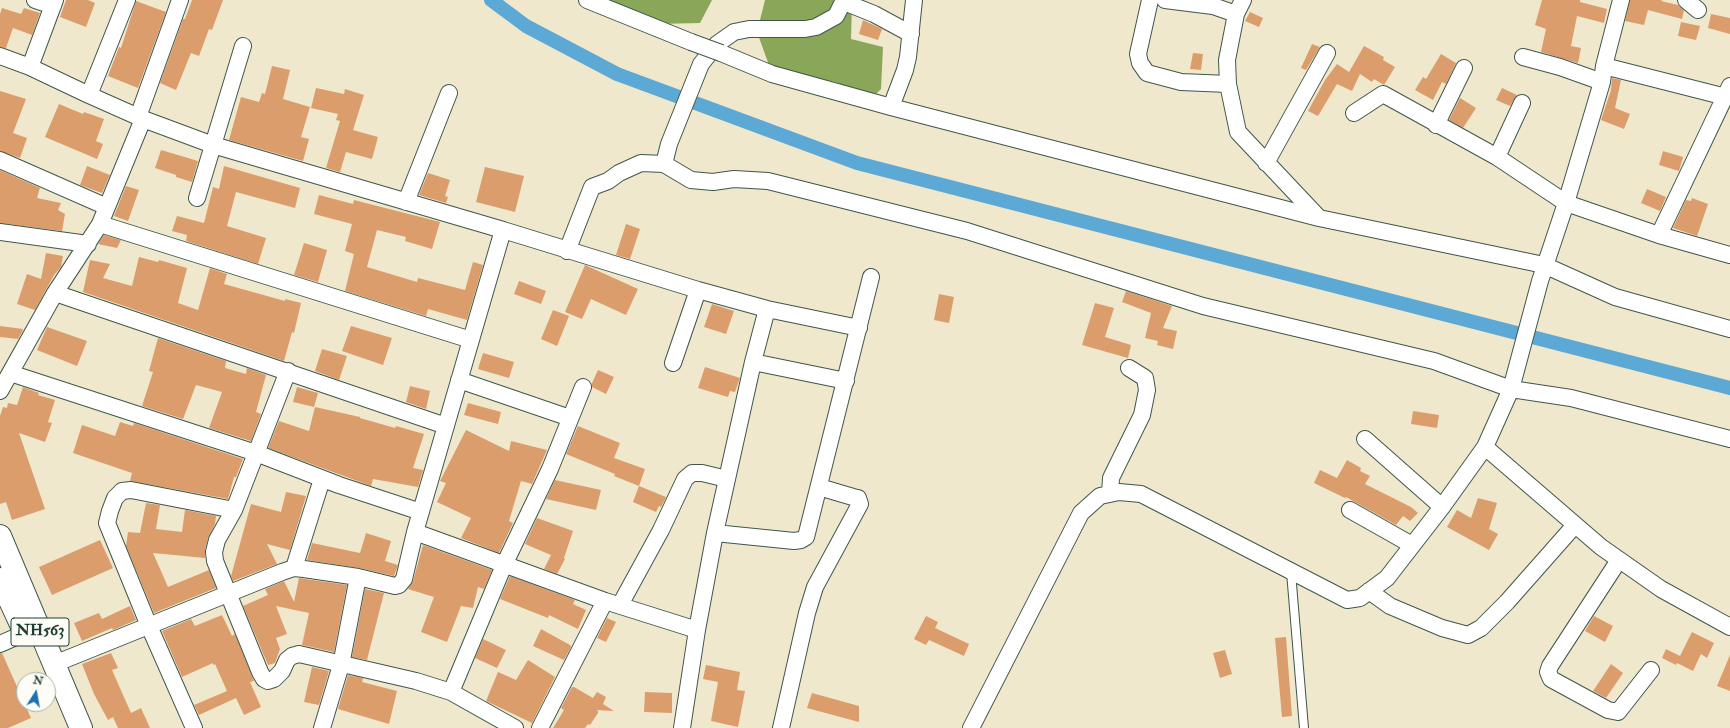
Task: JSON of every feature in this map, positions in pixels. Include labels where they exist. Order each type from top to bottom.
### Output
[{"type":"highway","name":"NH563","points":[[0,536],[48,672]]},
{"type":"highway","name":"NH563","points":[[0,579],[25,633],[47,672]]},
{"type":"highway","name":"NH563","points":[[56,687],[81,728]]},
{"type":"highway","name":"NH563","points":[[56,696],[67,728]]},
{"type":"street","points":[[30,67],[54,3],[35,0]]},
{"type":"street","points":[[89,95],[127,0]]},
{"type":"street","points":[[0,391],[55,293],[100,224],[141,118],[180,0]]},
{"type":"street","points":[[587,0],[772,74],[891,107],[1319,218],[1544,265],[1615,297],[1730,329]]},
{"type":"street","points":[[891,107],[906,70],[914,0]]},
{"type":"street","points":[[1150,0],[1138,54],[1140,63],[1147,73],[1181,82],[1228,84]]},
{"type":"street","points":[[1166,0],[1198,2],[1213,6],[1239,7],[1227,60],[1228,84],[1238,132],[1319,218]]},
{"type":"street","points":[[664,164],[669,144],[701,64],[717,44],[734,32],[749,29],[805,29],[816,26],[836,16],[844,1],[876,7],[911,34]]},
{"type":"street","points":[[971,728],[1081,513],[1100,496],[1118,492],[1141,494],[1346,600],[1360,598],[1387,578],[1442,507],[1485,447],[1511,389],[1544,265],[1566,204],[1602,82],[1616,1]]},
{"type":"street","points":[[197,198],[243,46]]},
{"type":"street","points":[[1266,163],[1327,53]]},
{"type":"street","points":[[0,56],[30,67],[141,118],[213,145],[503,230],[567,251],[698,290],[767,309],[859,328]]},
{"type":"street","points":[[1523,57],[1560,67],[1602,82]]},
{"type":"street","points":[[1604,66],[1728,92],[1659,235]]},
{"type":"street","points":[[1436,125],[1464,68]]},
{"type":"street","points":[[406,202],[449,93]]},
{"type":"street","points":[[1354,113],[1383,94],[1436,125],[1496,157],[1566,204],[1659,235],[1730,255]]},
{"type":"street","points":[[1496,157],[1522,103]]},
{"type":"street","points":[[0,160],[107,207]]},
{"type":"street","points":[[567,251],[592,187],[608,181],[641,162],[664,164],[691,180],[713,182],[734,179],[768,181],[967,231],[1204,306],[1434,361],[1511,389],[1571,398],[1730,439]]},
{"type":"street","points":[[100,224],[471,340]]},
{"type":"street","points":[[56,672],[149,626],[294,568],[358,577],[395,586],[399,585],[404,579],[415,532],[503,230]]},
{"type":"street","points":[[0,232],[88,244]]},
{"type":"street","points":[[716,533],[794,541],[801,540],[806,536],[871,278]]},
{"type":"street","points":[[673,364],[698,290]]},
{"type":"street","points":[[55,293],[446,426]]},
{"type":"street","points":[[682,728],[697,630],[716,533],[753,362],[767,309]]},
{"type":"street","points":[[753,362],[846,382]]},
{"type":"street","points":[[1110,494],[1111,478],[1142,416],[1147,390],[1145,378],[1129,368]]},
{"type":"street","points":[[288,371],[234,510],[217,540],[214,552],[215,561],[264,679],[268,680],[274,678],[282,671],[287,660],[292,656],[299,654],[341,665],[416,681],[451,692],[515,728]]},
{"type":"street","points":[[10,373],[256,453],[322,479],[421,512]]},
{"type":"street","points":[[459,380],[570,418]]},
{"type":"street","points":[[451,692],[504,565],[550,470],[583,387]]},
{"type":"street","points":[[1365,439],[1442,507]]},
{"type":"street","points":[[1485,447],[1601,547],[1661,588],[1730,627]]},
{"type":"street","points":[[540,728],[612,603],[661,530],[685,479],[692,473],[702,473],[728,479]]},
{"type":"street","points":[[294,568],[322,479]]},
{"type":"street","points":[[781,728],[807,613],[815,587],[860,504],[858,498],[819,487]]},
{"type":"street","points":[[194,728],[149,626],[107,523],[115,498],[122,492],[131,490],[234,510]]},
{"type":"street","points":[[1350,510],[1412,545]]},
{"type":"street","points":[[1369,591],[1390,606],[1442,628],[1468,635],[1481,628],[1507,602],[1576,525]]},
{"type":"street","points":[[415,532],[612,603],[697,630]]},
{"type":"street","points":[[1619,560],[1550,666],[1548,672],[1551,679],[1608,710],[1618,712],[1650,670]]},
{"type":"street","points":[[322,728],[341,665],[358,577]]},
{"type":"street","points":[[0,644],[25,633]]},
{"type":"lane","points":[[1291,572],[1304,728]]},
{"type":"green space","points":[[603,0],[712,0],[700,23],[657,24]]},
{"type":"green space","points":[[765,0],[833,0],[852,5],[851,39],[883,47],[881,89],[873,97],[835,82],[770,68],[757,32]]},
{"type":"building","points":[[66,0],[88,0],[95,3],[86,27],[60,17]]},
{"type":"building","points":[[192,0],[223,0],[212,30],[209,29],[199,56],[191,53],[176,90],[160,83],[183,19],[185,19]]},
{"type":"building","points":[[1542,0],[1580,0],[1580,2],[1607,9],[1604,23],[1577,16],[1571,46],[1581,48],[1578,63],[1541,52],[1546,29],[1535,25]]},
{"type":"building","points":[[1630,0],[1662,0],[1661,1],[1678,5],[1684,10],[1682,19],[1648,10],[1644,25],[1625,21]]},
{"type":"building","points":[[136,1],[166,12],[138,88],[108,76],[119,47],[121,48]]},
{"type":"building","points":[[2,8],[21,14],[24,8],[40,13],[32,35],[13,28],[6,48],[0,47],[0,14]]},
{"type":"building","points":[[1250,12],[1263,18],[1259,27],[1245,21]]},
{"type":"building","points":[[1711,14],[1730,18],[1730,34],[1708,28]]},
{"type":"building","points":[[863,20],[882,29],[878,40],[859,34]]},
{"type":"building","points":[[1681,22],[1700,26],[1696,40],[1678,36]]},
{"type":"building","points":[[1312,44],[1320,47],[1306,70],[1301,68]]},
{"type":"building","points":[[1364,46],[1384,57],[1383,60],[1395,67],[1384,85],[1374,79],[1372,82],[1360,74],[1352,91],[1337,84],[1318,116],[1308,111],[1325,80],[1337,64],[1349,72]]},
{"type":"building","points":[[1193,53],[1203,54],[1201,70],[1190,69]]},
{"type":"building","points":[[1441,54],[1456,63],[1446,84],[1442,82],[1433,100],[1415,90],[1423,77],[1426,79]]},
{"type":"building","points":[[272,66],[290,70],[283,99],[310,107],[301,137],[309,139],[303,161],[229,140],[241,97],[259,102],[262,93],[265,94]]},
{"type":"building","points":[[1612,78],[1621,80],[1615,108],[1630,114],[1624,129],[1601,120],[1611,90]]},
{"type":"building","points":[[316,88],[344,94],[345,89],[364,95],[353,130],[378,137],[372,159],[346,152],[340,172],[326,168],[340,121],[336,120],[338,114],[311,108]]},
{"type":"building","points":[[1502,88],[1517,95],[1510,106],[1496,100]]},
{"type":"building","points":[[0,91],[26,99],[13,133],[27,138],[20,158],[0,151]]},
{"type":"building","points":[[1460,98],[1476,108],[1463,128],[1449,120]]},
{"type":"building","points":[[59,104],[83,114],[84,112],[104,119],[96,141],[103,144],[97,159],[45,137]]},
{"type":"building","points":[[161,150],[198,161],[192,182],[155,168]]},
{"type":"building","points":[[1663,151],[1683,157],[1679,171],[1659,165]]},
{"type":"building","points":[[87,166],[110,175],[102,193],[80,185]]},
{"type":"building","points":[[224,166],[300,188],[295,208],[236,192],[227,226],[266,238],[258,264],[186,241],[187,235],[172,231],[177,216],[204,223],[213,187],[219,189]]},
{"type":"building","points":[[485,167],[524,176],[515,212],[476,202]]},
{"type":"building","points":[[0,170],[40,188],[37,198],[61,203],[58,210],[65,214],[62,231],[0,223]]},
{"type":"building","points":[[428,173],[450,180],[445,196],[448,197],[446,203],[419,195]]},
{"type":"building","points":[[126,186],[139,190],[128,221],[114,216]]},
{"type":"building","points":[[1647,189],[1666,197],[1660,211],[1641,203]]},
{"type":"building","points":[[319,195],[353,204],[354,200],[440,222],[432,249],[405,241],[406,237],[377,230],[367,267],[417,282],[418,278],[465,290],[473,262],[483,265],[467,320],[428,309],[426,316],[345,291],[354,254],[345,251],[352,224],[314,214]]},
{"type":"building","points":[[1692,198],[1708,204],[1697,236],[1673,228],[1686,200],[1691,201]]},
{"type":"building","points":[[626,224],[640,229],[630,259],[616,255]]},
{"type":"building","points":[[104,235],[121,240],[117,248],[98,244]]},
{"type":"building","points":[[304,243],[327,250],[318,282],[294,275]]},
{"type":"building","points":[[46,253],[63,256],[61,267],[54,275],[35,310],[17,304],[27,274],[41,279]]},
{"type":"building","points":[[139,257],[158,262],[159,260],[187,268],[178,303],[198,310],[210,268],[227,274],[224,284],[285,301],[285,299],[301,303],[294,333],[292,332],[284,361],[83,292],[90,260],[110,264],[103,278],[132,286]]},
{"type":"building","points":[[585,265],[638,289],[626,315],[591,299],[582,319],[565,312]]},
{"type":"building","points":[[519,281],[546,291],[541,304],[514,294]]},
{"type":"building","points":[[1126,291],[1172,306],[1163,328],[1177,331],[1173,349],[1157,345],[1158,341],[1145,338],[1151,313],[1122,302]]},
{"type":"building","points":[[939,294],[954,297],[949,323],[934,320]]},
{"type":"building","points":[[1095,303],[1114,308],[1105,337],[1131,345],[1128,358],[1082,345]]},
{"type":"building","points":[[712,304],[734,311],[726,334],[704,327]]},
{"type":"building","points":[[553,310],[569,316],[557,346],[541,339]]},
{"type":"building","points":[[0,326],[23,329],[18,339],[0,337]]},
{"type":"building","points":[[351,326],[392,338],[383,365],[342,351]]},
{"type":"building","points":[[47,327],[87,341],[77,366],[37,350]]},
{"type":"building","points":[[158,338],[226,361],[225,368],[246,374],[247,368],[266,375],[256,412],[261,414],[251,441],[209,428],[222,392],[196,385],[183,419],[142,406],[153,372],[149,371]]},
{"type":"building","points":[[322,349],[347,356],[339,380],[315,371]]},
{"type":"building","points":[[483,353],[514,362],[509,378],[478,369]]},
{"type":"building","points":[[705,367],[740,378],[735,392],[730,391],[728,397],[698,388]]},
{"type":"building","points":[[598,370],[614,377],[606,394],[592,387],[592,383]]},
{"type":"building","points":[[410,386],[430,391],[426,409],[406,402]]},
{"type":"building","points":[[23,387],[39,393],[38,395],[55,400],[48,422],[52,423],[45,442],[19,433],[45,509],[12,520],[6,502],[0,504],[0,416],[3,407],[7,408],[8,403],[17,405]]},
{"type":"building","points":[[297,387],[318,393],[314,407],[293,402]]},
{"type":"building","points":[[468,403],[501,412],[498,424],[464,415]]},
{"type":"building","points":[[315,407],[424,434],[413,468],[423,470],[418,487],[373,479],[371,486],[268,448],[279,421],[309,431]]},
{"type":"building","points":[[1413,411],[1439,415],[1437,428],[1411,424]]},
{"type":"building","points":[[120,422],[133,426],[134,423],[243,459],[236,477],[234,477],[228,499],[130,481],[132,473],[73,453],[82,425],[115,436]]},
{"type":"building","points":[[578,426],[620,443],[614,458],[645,469],[639,486],[614,476],[615,474],[566,454]]},
{"type":"building","points":[[466,430],[509,451],[511,441],[547,450],[532,484],[521,481],[509,521],[513,523],[499,553],[461,538],[471,518],[437,502],[446,483],[440,481]]},
{"type":"building","points":[[1347,460],[1361,468],[1360,471],[1370,476],[1365,484],[1411,507],[1418,513],[1410,521],[1403,516],[1396,525],[1346,497],[1345,498],[1314,483],[1320,470],[1337,478]]},
{"type":"building","points":[[555,480],[601,490],[596,510],[546,499]]},
{"type":"building","points":[[639,486],[666,497],[661,507],[659,506],[656,512],[633,502]]},
{"type":"building","points":[[286,492],[306,496],[290,550],[267,544],[277,564],[233,581],[231,576],[251,504],[281,512]]},
{"type":"building","points":[[1478,498],[1497,503],[1489,529],[1498,534],[1489,550],[1447,527],[1457,510],[1471,518]]},
{"type":"building","points":[[146,503],[160,505],[156,529],[182,532],[185,510],[216,516],[215,524],[208,538],[205,558],[153,553],[168,587],[209,570],[216,588],[154,613],[126,546],[128,532],[140,533]]},
{"type":"building","points":[[537,518],[573,531],[564,558],[565,559],[557,574],[544,569],[551,555],[525,544]]},
{"type":"building","points":[[366,533],[391,541],[385,561],[398,565],[394,576],[359,568],[307,560],[312,543],[360,553]]},
{"type":"building","points":[[100,540],[113,568],[52,595],[39,567]]},
{"type":"building","points":[[423,545],[492,570],[484,589],[478,587],[473,608],[461,606],[447,642],[421,632],[434,597],[408,589],[413,581]]},
{"type":"building","points":[[510,576],[575,600],[573,604],[586,610],[578,629],[549,615],[548,618],[500,599]]},
{"type":"building","points":[[299,578],[347,585],[334,652],[302,645],[309,613],[276,606],[287,634],[276,638],[280,649],[275,663],[268,665],[243,606],[268,595],[265,589],[284,581],[294,602]]},
{"type":"building","points":[[365,589],[384,593],[367,660],[352,657]]},
{"type":"building","points":[[130,606],[136,620],[113,630],[112,628],[82,641],[74,623],[99,613],[102,619]]},
{"type":"building","points":[[222,615],[232,636],[235,634],[254,681],[250,682],[261,707],[244,715],[236,698],[199,715],[194,705],[227,691],[215,664],[213,665],[213,663],[182,677],[162,631],[191,619],[195,626]]},
{"type":"building","points":[[926,616],[938,622],[935,628],[969,644],[964,656],[929,640],[926,645],[914,639]]},
{"type":"building","points":[[1594,616],[1613,626],[1605,642],[1585,631]]},
{"type":"building","points":[[607,618],[616,622],[606,642],[597,638]]},
{"type":"building","points":[[541,629],[570,645],[571,647],[564,660],[533,646]]},
{"type":"building","points":[[1692,632],[1714,643],[1707,658],[1701,654],[1693,671],[1662,658],[1666,649],[1680,656]]},
{"type":"building","points":[[1286,637],[1292,716],[1282,717],[1275,638]]},
{"type":"building","points":[[483,639],[506,650],[497,668],[475,658]]},
{"type":"building","points":[[1225,650],[1232,674],[1220,678],[1213,653]]},
{"type":"building","points":[[0,653],[2,653],[16,684],[16,712],[28,712],[31,718],[8,728],[0,728]]},
{"type":"building","points":[[111,653],[118,668],[112,670],[131,713],[141,708],[150,728],[118,728],[113,717],[108,720],[94,694],[82,664]]},
{"type":"building","points":[[1730,655],[1730,691],[1717,686]]},
{"type":"building","points":[[528,660],[555,677],[532,723],[486,701],[498,672],[516,680]]},
{"type":"building","points":[[1611,664],[1623,673],[1606,698],[1593,691]]},
{"type":"building","points":[[706,665],[740,672],[737,690],[745,691],[738,727],[711,721],[718,682],[703,679]]},
{"type":"building","points":[[312,667],[329,671],[319,705],[304,702]]},
{"type":"building","points":[[348,675],[363,678],[362,682],[397,691],[389,724],[338,709]]},
{"type":"building","points":[[572,687],[593,698],[597,692],[606,697],[603,704],[614,711],[596,710],[598,713],[590,725],[588,724],[585,728],[553,728],[564,710],[561,708]]},
{"type":"building","points":[[645,692],[672,693],[672,713],[644,712]]},
{"type":"building","points":[[812,693],[859,706],[859,722],[807,708]]},
{"type":"waterway","points":[[491,0],[526,26],[617,74],[857,163],[1730,388]]}]
